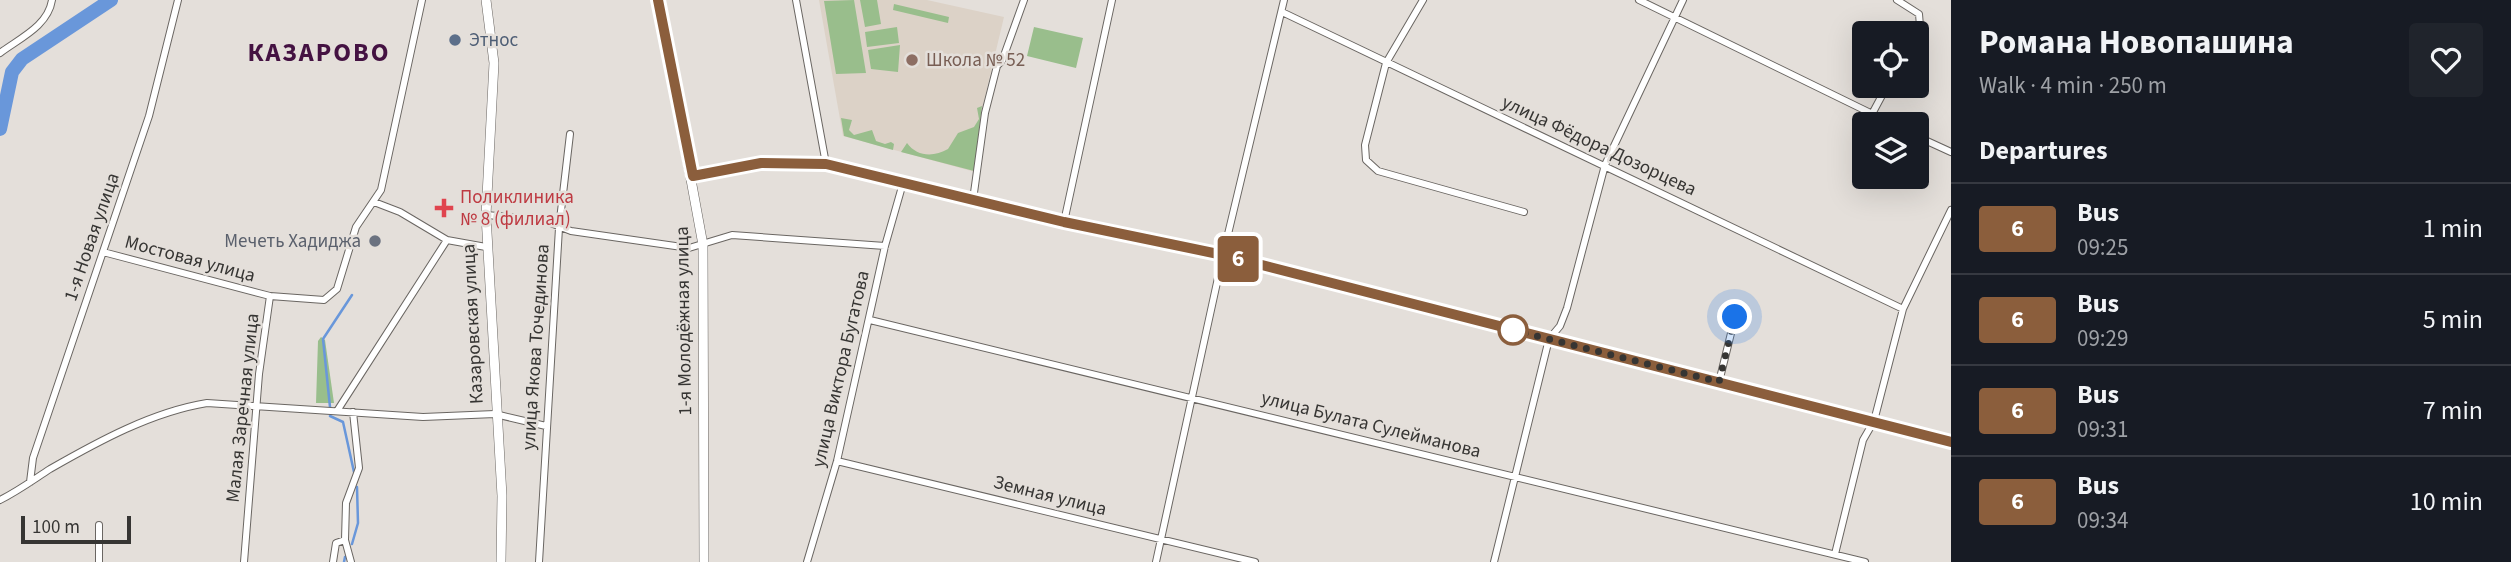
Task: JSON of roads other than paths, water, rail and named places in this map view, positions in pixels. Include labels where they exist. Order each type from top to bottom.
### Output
[{"type":"street","points":[[0,53],[41,24],[48,15],[52,0]]},
{"type":"street","name":"1-я Новая улица","points":[[30,482],[33,458],[149,116],[178,0]]},
{"type":"street","name":"Малая Заречная улица","points":[[244,562],[259,374],[270,296],[330,298],[337,289],[356,227],[381,190],[422,0]]},
{"type":"street","name":"Казаровская улица","points":[[486,0],[494,63],[486,247],[502,496],[501,562]]},
{"type":"street","name":"1-я Молодёжная улица","points":[[658,0],[693,176],[703,245],[704,562]]},
{"type":"street","points":[[796,0],[826,164]]},
{"type":"street","points":[[972,200],[985,113],[997,66],[1003,61],[1024,0]]},
{"type":"street","points":[[1064,222],[1112,0]]},
{"type":"street","points":[[1156,562],[1223,255],[1284,0]]},
{"type":"street","points":[[1423,0],[1386,63],[1365,145],[1366,160],[1378,171],[1524,212]]},
{"type":"street","points":[[1639,0],[1868,112]]},
{"type":"street","points":[[1494,562],[1549,339],[1560,326],[1567,307],[1605,165],[1683,0]]},
{"type":"street","points":[[1897,0],[1919,14],[1920,21]]},
{"type":"street","name":"улица Фёдора Дозорцева","points":[[1282,12],[1903,309]]},
{"type":"street","name":"улица Якова Точединова","points":[[539,562],[559,228],[570,134]]},
{"type":"street","points":[[1929,142],[1951,152]]},
{"type":"street","points":[[693,176],[761,163],[826,164],[1064,222],[1223,255],[1951,442]]},
{"type":"street","name":"улица Виктора Бугатова","points":[[807,562],[837,461],[885,246],[903,183]]},
{"type":"street","points":[[374,202],[400,212],[447,240],[486,247]]},
{"type":"street","points":[[1835,554],[1863,440],[1874,421],[1903,309],[1951,210]]},
{"type":"street","points":[[486,215],[543,220],[559,228],[689,248],[732,235],[885,246]]},
{"type":"street","points":[[337,411],[447,240]]},
{"type":"street","name":"Мостовая улица","points":[[103,253],[270,296]]},
{"type":"street","points":[[1719,382],[1735,317]]},
{"type":"street","name":"улица Булата Сулейманова","points":[[870,320],[1865,562]]},
{"type":"street","points":[[0,500],[64,461],[177,408],[208,403],[423,417],[495,414],[546,426]]},
{"type":"street","points":[[351,562],[345,540],[346,503],[359,468],[353,412]]},
{"type":"street","name":"Земная улица","points":[[837,461],[1255,562]]},
{"type":"street","points":[[99,525],[99,562]]},
{"type":"street","points":[[333,562],[336,542],[345,540]]},
{"type":"waterway","points":[[0,129],[12,72],[22,59],[111,0]]},
{"type":"waterway","points":[[330,407],[323,339],[352,295]]},
{"type":"waterway","points":[[330,416],[343,422],[354,472]]},
{"type":"waterway","points":[[352,544],[358,523],[357,487]]},
{"type":"waterway","points":[[344,562],[345,557]]},
{"type":"place","name":"Этнос","points":[[455,40]]},
{"type":"place","name":"Школа № 52","points":[[912,60]]},
{"type":"place","name":"Поликлиника № 8 (филиал)","points":[[444,208]]},
{"type":"place","name":"Мечеть Хадиджа","points":[[375,241]]},
{"type":"district","name":"КАЗАРОВО","points":[[319,52]]}]
